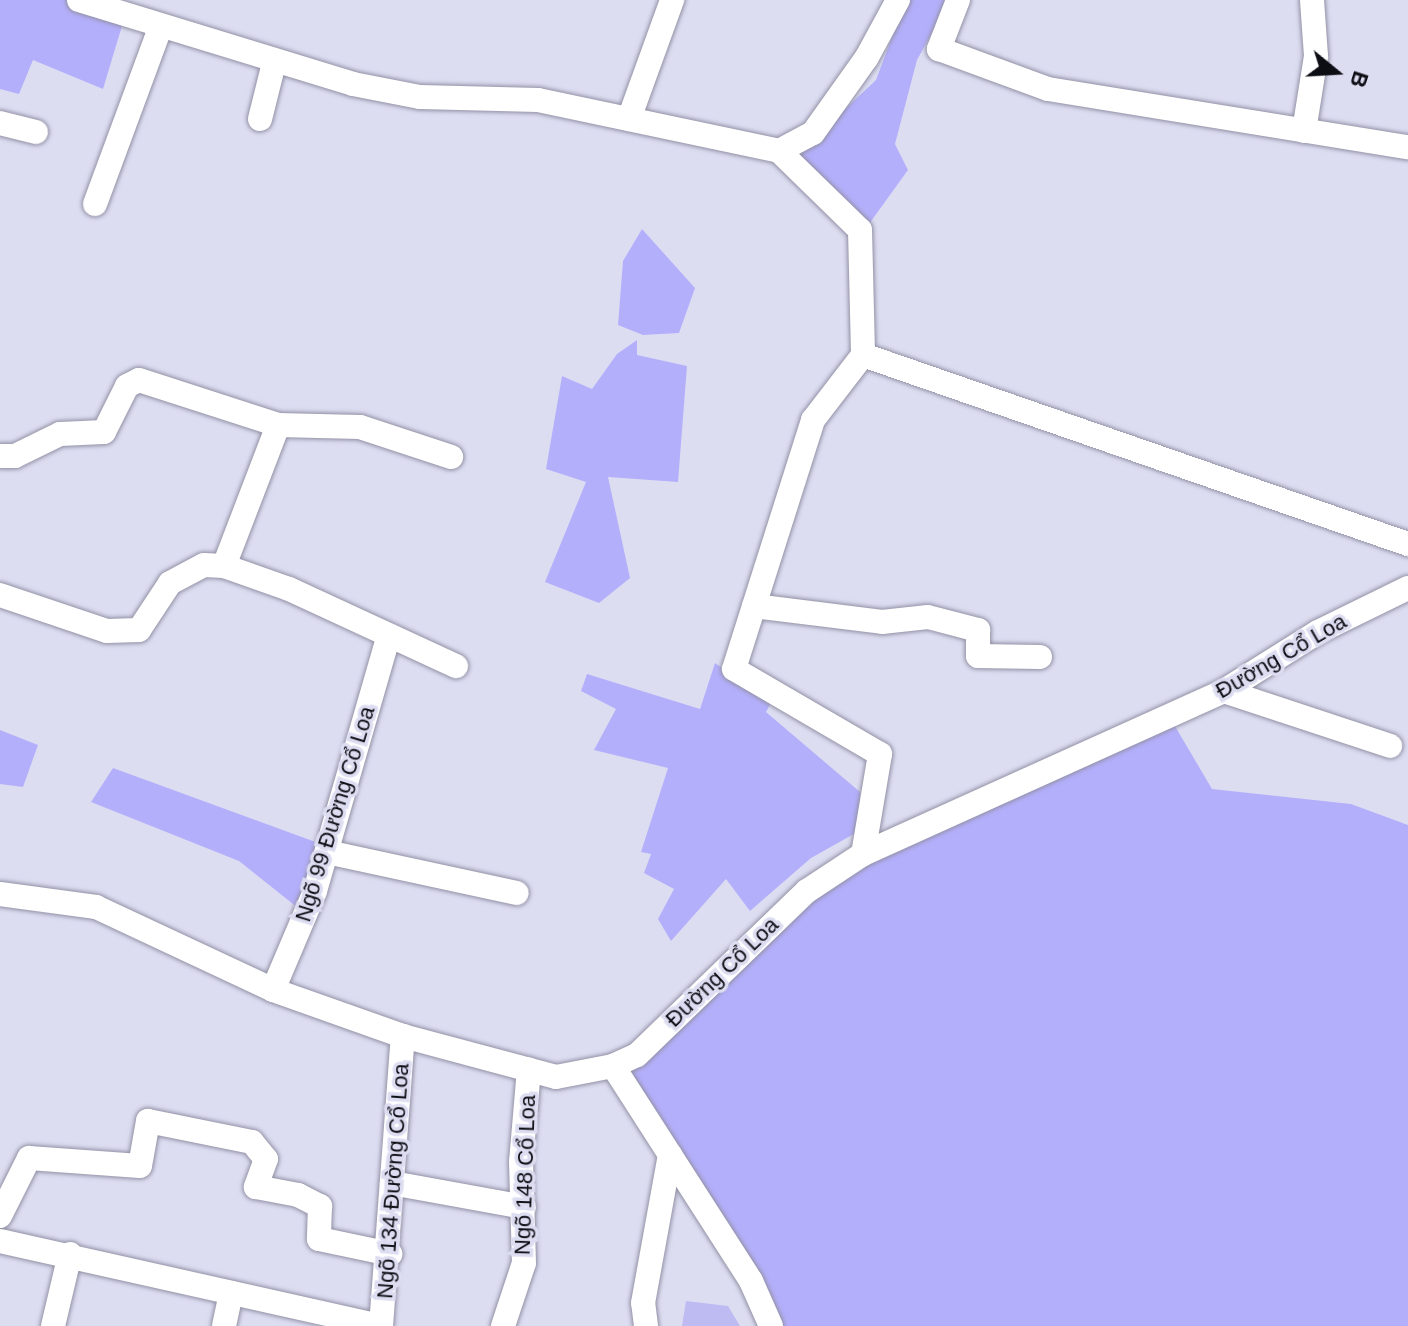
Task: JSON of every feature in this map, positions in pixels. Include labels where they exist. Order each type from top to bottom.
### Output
[{"type":"street","points":[[79,0],[274,63],[420,97],[538,100],[779,151],[860,230],[863,355],[813,420],[734,669],[880,754],[863,854]]},
{"type":"street","points":[[629,119],[672,0]]},
{"type":"street","points":[[779,151],[813,133],[867,57],[898,0]]},
{"type":"street","points":[[958,0],[939,41],[946,53],[1048,89],[1408,147]]},
{"type":"street","points":[[1304,131],[1316,65],[1312,0]]},
{"type":"street","points":[[95,204],[160,28]]},
{"type":"street","points":[[260,119],[274,63]]},
{"type":"street","points":[[0,123],[36,132]]},
{"type":"street","points":[[863,355],[1408,544]]},
{"type":"street","points":[[0,456],[15,456],[60,434],[104,432],[127,386],[135,380],[278,425],[360,427],[451,457]]},
{"type":"street","points":[[224,566],[278,425]]},
{"type":"street","points":[[0,595],[107,631],[139,630],[170,583],[204,565],[224,566],[456,666]]},
{"type":"street","name":"Đường Cổ Loa","points":[[0,894],[96,907],[273,990],[403,1036],[556,1077],[613,1066],[637,1055],[807,891],[863,854],[1224,691],[1318,632],[1408,588]]},
{"type":"street","points":[[754,606],[882,622],[928,617],[978,630],[978,656],[1040,657]]},
{"type":"street","name":"Ngõ 99 Đường Cổ Loa","points":[[273,990],[327,852],[389,635]]},
{"type":"street","points":[[1224,691],[1390,746]]},
{"type":"street","points":[[327,852],[517,893]]},
{"type":"street","name":"Ngõ 134 Đường Cổ Loa","points":[[380,1326],[390,1254],[403,1036]]},
{"type":"street","points":[[613,1066],[751,1281],[771,1326]]},
{"type":"street","name":"Ngõ 148 Cổ Loa","points":[[503,1326],[524,1263],[521,1162],[529,1069]]},
{"type":"street","points":[[0,1216],[29,1158],[140,1166],[148,1121],[252,1142],[266,1159],[256,1187],[298,1195],[320,1206],[319,1239],[390,1254]]},
{"type":"street","points":[[646,1326],[643,1303],[670,1154]]},
{"type":"street","points":[[392,1183],[524,1207]]},
{"type":"street","points":[[0,1241],[70,1254],[380,1326]]},
{"type":"street","points":[[53,1326],[70,1254]]},
{"type":"street","points":[[224,1326],[231,1293]]},
{"type":"shaded area","points":[[0,0],[80,0],[125,16],[103,89],[33,60],[19,94],[0,89]]},
{"type":"shaded area","points":[[906,0],[950,0],[917,60],[895,144],[908,170],[869,224],[797,154],[876,80]]},
{"type":"shaded area","points":[[642,229],[695,288],[679,333],[643,335],[618,325],[623,261]]},
{"type":"shaded area","points":[[637,340],[637,355],[687,366],[678,482],[608,477],[630,578],[599,603],[545,582],[586,482],[546,469],[562,376],[592,389],[617,354]]},
{"type":"shaded area","points":[[715,663],[771,703],[766,712],[860,792],[861,830],[811,858],[750,911],[726,879],[671,941],[658,919],[674,889],[644,873],[651,854],[641,852],[668,768],[594,750],[616,709],[581,691],[587,674],[700,709]]},
{"type":"shaded area","points":[[1169,716],[1212,789],[1351,804],[1408,825],[1408,1326],[768,1326],[613,1066],[807,891]]},
{"type":"shaded area","points":[[0,730],[38,745],[23,787],[0,784]]},
{"type":"shaded area","points":[[113,768],[321,844],[298,908],[239,861],[91,802]]},
{"type":"water","points":[[686,1301],[728,1306],[740,1326],[682,1326]]}]
